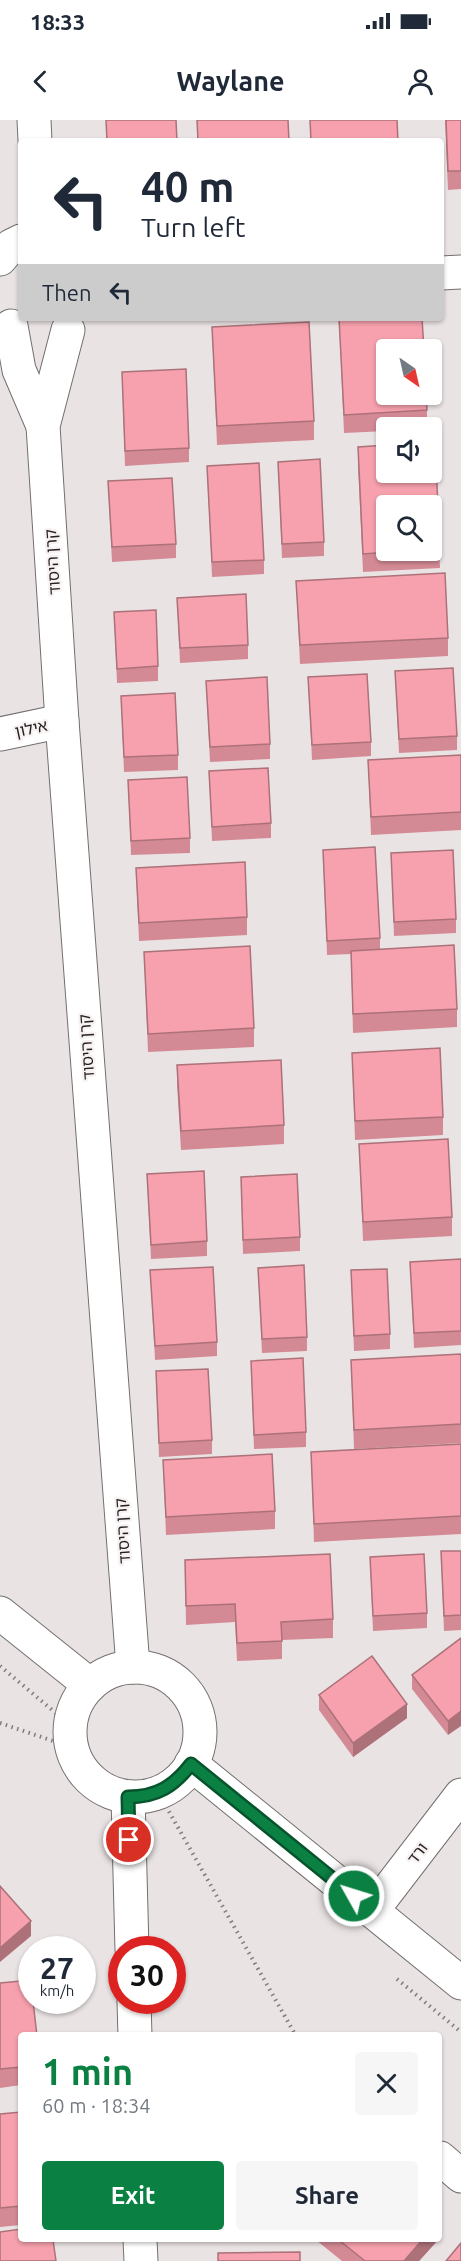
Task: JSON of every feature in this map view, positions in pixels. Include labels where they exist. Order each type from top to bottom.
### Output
[{"type":"street","points":[[34,120],[35,138]]},
{"type":"street","points":[[0,259],[11,246],[18,242]]},
{"type":"street","points":[[444,273],[461,272]]},
{"type":"street","points":[[6,320],[38,336],[53,335],[74,324]]},
{"type":"street","name":"קרן היסוד","points":[[6,320],[19,370],[43,426],[62,721],[133,1667]]},
{"type":"street","name":"קרן היסוד","points":[[43,426],[74,324]]},
{"type":"street","name":"אילון","points":[[0,734],[62,721]]},
{"type":"street","points":[[0,1613],[90,1685]]},
{"type":"street","points":[[133,1667],[152,1669],[170,1677],[185,1690],[195,1707],[200,1727],[198,1746],[191,1764],[177,1781],[143,1795],[109,1792],[92,1781],[79,1766],[71,1736],[77,1703],[90,1685],[103,1676],[133,1667]]},
{"type":"street","points":[[191,1764],[461,1983]]},
{"type":"street","points":[[133,1936],[143,1795]]},
{"type":"street","name":"ורד","points":[[372,1911],[461,1795]]},
{"type":"street","points":[[134,2014],[135,2032]]},
{"type":"street","points":[[442,2160],[461,2176]]},
{"type":"street","points":[[140,2242],[141,2261]]},
{"type":"path","points":[[0,1666],[71,1736]]},
{"type":"path","points":[[0,1723],[71,1736]]},
{"type":"path","points":[[143,1795],[293,2032]]},
{"type":"building","points":[[106,120],[176,120],[177,138],[107,138]]},
{"type":"building","points":[[197,120],[288,120],[289,138],[198,138]]},
{"type":"building","points":[[310,120],[397,120],[398,138],[311,138]]},
{"type":"building","points":[[446,120],[461,120],[461,171],[448,171]]},
{"type":"building","points":[[339,321],[422,321],[423,339],[376,339],[376,405],[427,405],[427,410],[344,415]]},
{"type":"building","points":[[309,322],[314,421],[217,426],[212,327]]},
{"type":"building","points":[[186,369],[189,448],[125,451],[122,372]]},
{"type":"building","points":[[376,446],[376,483],[437,483],[437,495],[376,495],[376,553],[363,554],[358,447]]},
{"type":"building","points":[[320,459],[324,542],[282,544],[278,462]]},
{"type":"building","points":[[259,463],[264,560],[212,562],[207,466]]},
{"type":"building","points":[[172,478],[176,544],[112,547],[108,481]]},
{"type":"building","points":[[445,573],[448,638],[300,645],[296,581]]},
{"type":"building","points":[[246,594],[248,645],[180,648],[177,598]]},
{"type":"building","points":[[156,610],[158,666],[117,669],[114,612]]},
{"type":"building","points":[[453,668],[457,736],[399,739],[395,671]]},
{"type":"building","points":[[367,674],[371,742],[312,745],[308,677]]},
{"type":"building","points":[[267,677],[270,744],[210,747],[206,681]]},
{"type":"building","points":[[175,693],[178,755],[124,757],[121,696]]},
{"type":"building","points":[[461,755],[461,812],[371,817],[368,760]]},
{"type":"building","points":[[268,768],[271,823],[212,827],[209,771]]},
{"type":"building","points":[[187,777],[190,838],[131,841],[128,780]]},
{"type":"building","points":[[375,847],[380,938],[327,941],[323,850]]},
{"type":"building","points":[[453,850],[456,919],[394,922],[391,853]]},
{"type":"building","points":[[245,862],[247,917],[139,923],[136,868]]},
{"type":"building","points":[[454,945],[457,1009],[353,1014],[351,951]]},
{"type":"building","points":[[250,946],[254,1028],[148,1034],[144,952]]},
{"type":"building","points":[[440,1048],[443,1117],[355,1121],[352,1053]]},
{"type":"building","points":[[281,1060],[284,1125],[181,1131],[177,1065]]},
{"type":"building","points":[[448,1139],[452,1217],[363,1222],[359,1144]]},
{"type":"building","points":[[204,1171],[207,1241],[151,1245],[147,1174]]},
{"type":"building","points":[[297,1174],[300,1237],[243,1240],[241,1177]]},
{"type":"building","points":[[461,1259],[461,1331],[414,1333],[410,1262]]},
{"type":"building","points":[[304,1265],[307,1337],[262,1339],[258,1268]]},
{"type":"building","points":[[213,1267],[217,1342],[155,1346],[150,1270]]},
{"type":"building","points":[[387,1269],[390,1334],[354,1336],[351,1270]]},
{"type":"building","points":[[461,1354],[461,1424],[354,1430],[351,1360]]},
{"type":"building","points":[[303,1358],[306,1432],[254,1435],[251,1361]]},
{"type":"building","points":[[208,1369],[212,1440],[159,1443],[156,1371]]},
{"type":"building","points":[[461,1444],[461,1516],[314,1524],[311,1452]]},
{"type":"building","points":[[272,1454],[275,1511],[166,1517],[163,1460]]},
{"type":"building","points":[[441,1551],[461,1551],[461,1615],[444,1616]]},
{"type":"building","points":[[330,1554],[333,1619],[281,1622],[282,1641],[237,1643],[235,1604],[186,1606],[185,1560]]},
{"type":"building","points":[[424,1554],[427,1613],[373,1616],[370,1557]]},
{"type":"building","points":[[461,1638],[461,1711],[448,1721],[412,1675]]},
{"type":"building","points":[[372,1656],[407,1704],[353,1743],[319,1695]]},
{"type":"building","points":[[0,1886],[31,1921],[0,1948]]},
{"type":"building","points":[[18,1981],[18,2014],[34,2014],[37,2032],[18,2032],[18,2067],[0,2069],[0,1983]]},
{"type":"building","points":[[18,2112],[18,2206],[0,2208],[0,2114]]},
{"type":"building","points":[[18,2229],[18,2242],[53,2242],[56,2261],[0,2261],[0,2232]]},
{"type":"building","points":[[341,2242],[420,2242],[404,2261],[365,2261]]},
{"type":"building","points":[[461,2243],[461,2261],[446,2261]]},
{"type":"building","points":[[300,2252],[300,2261],[218,2261],[218,2253]]},
{"type":"route","points":[[129,1840],[128,1797],[143,1797],[158,1793],[177,1781],[191,1764],[354,1896]]}]
